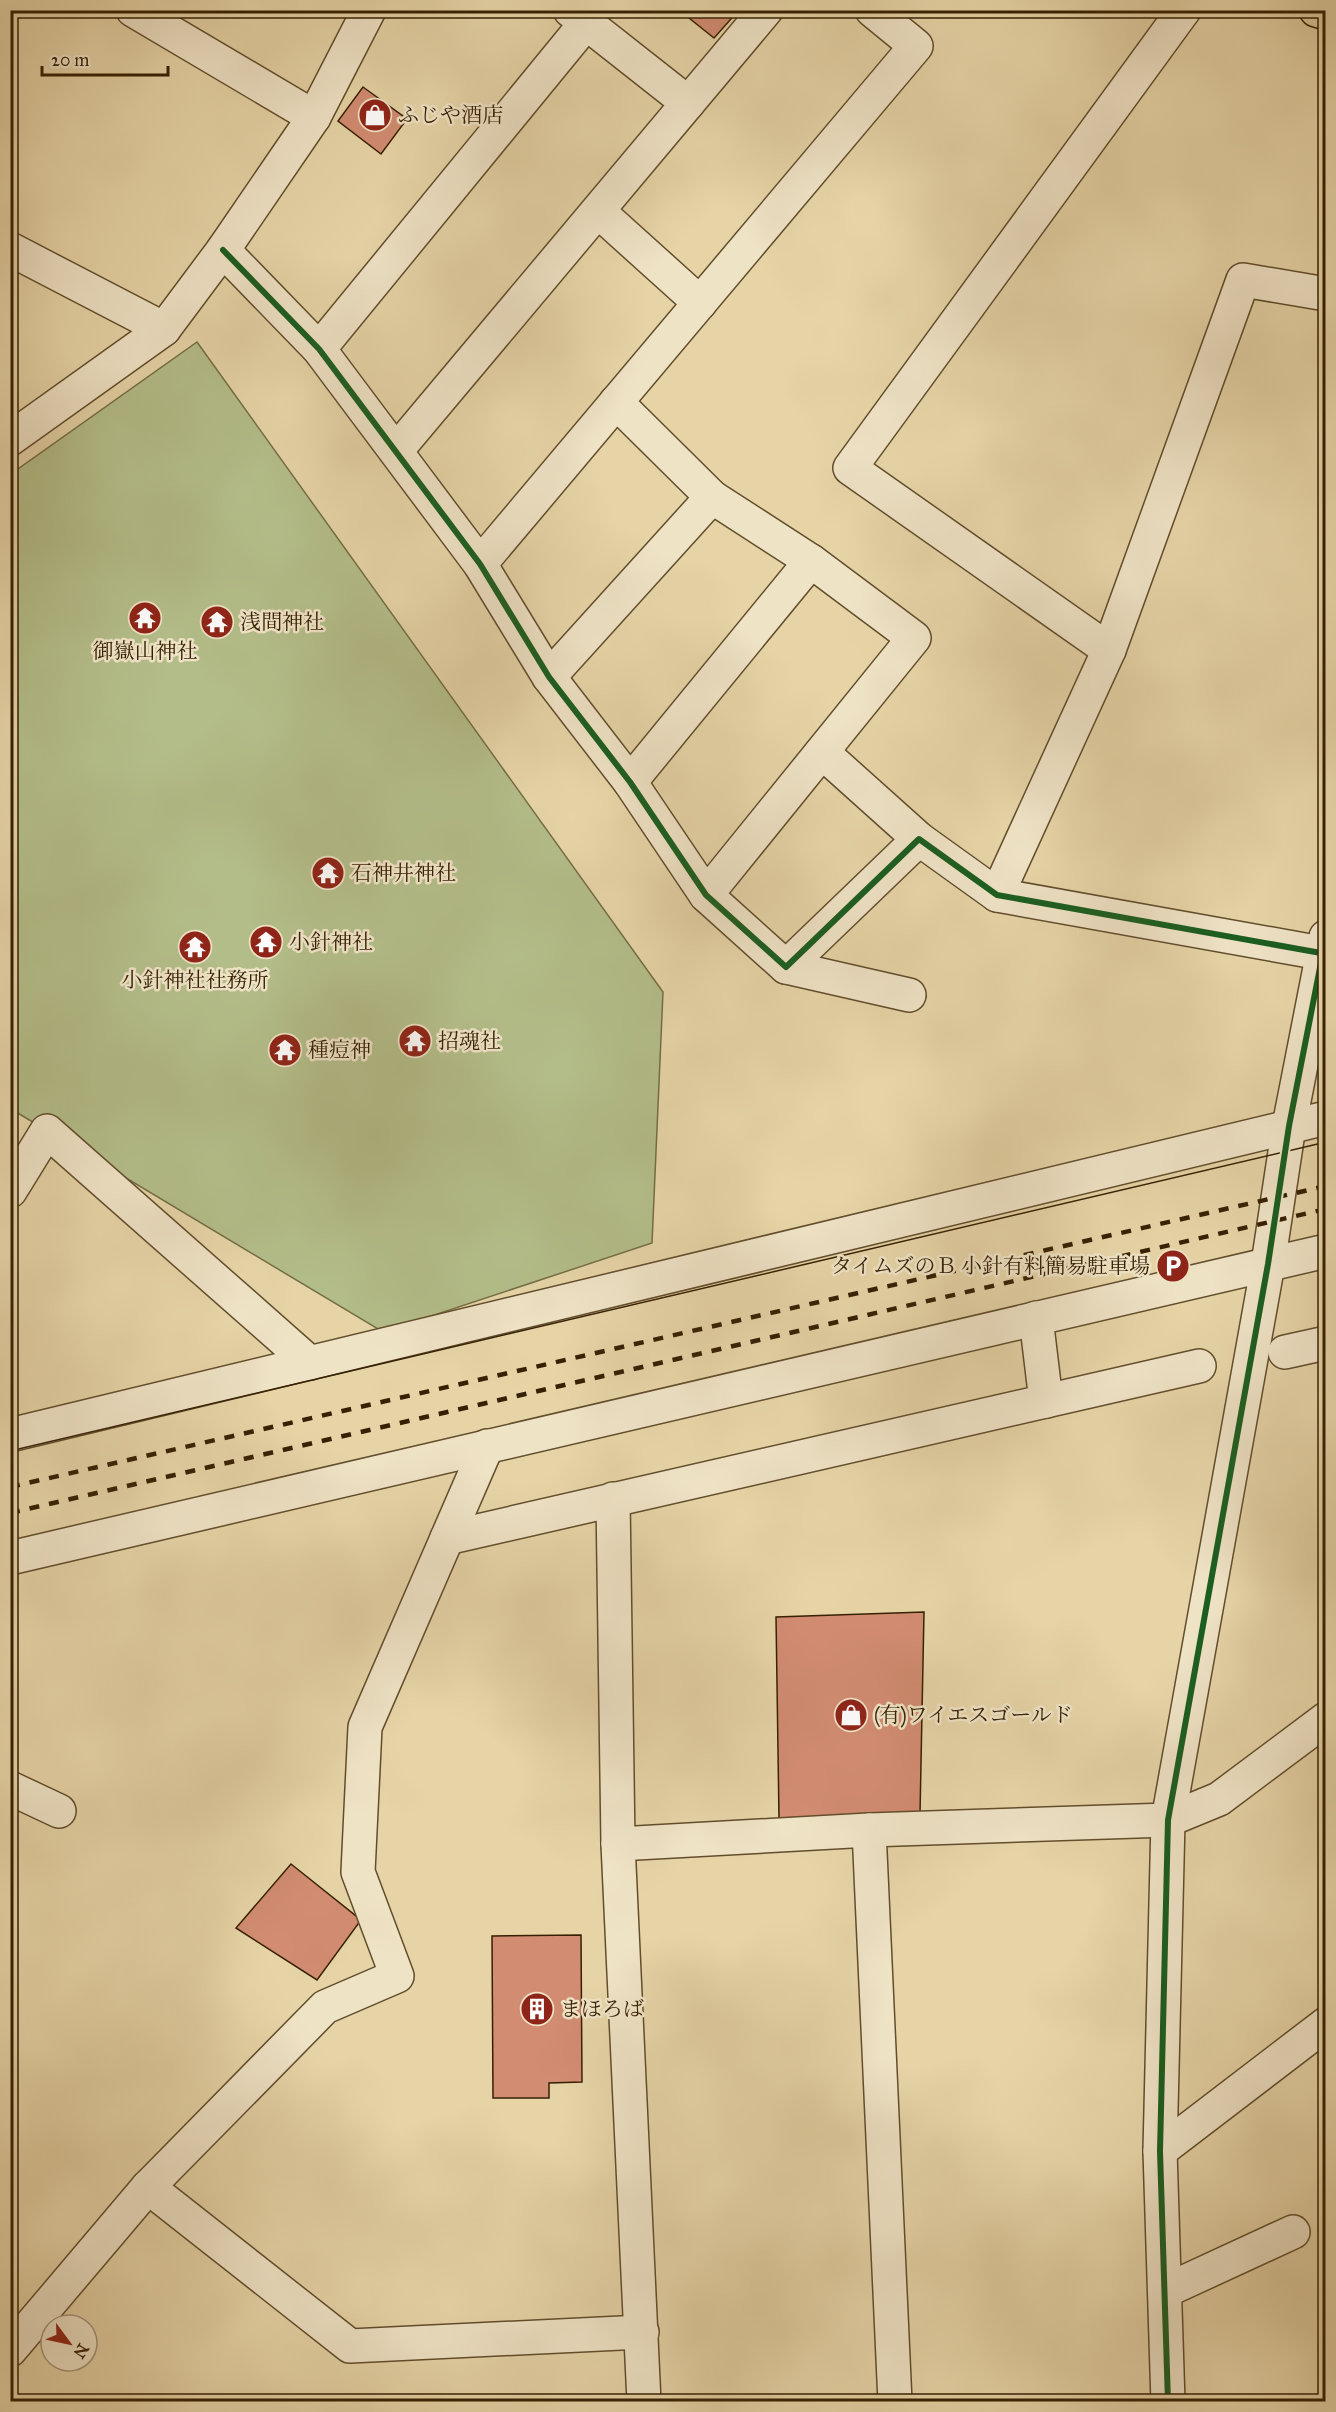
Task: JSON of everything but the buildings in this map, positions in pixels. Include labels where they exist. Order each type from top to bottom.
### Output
[{"type":"main road","points":[[1316,10],[1326,13]]},
{"type":"street","points":[[133,10],[314,117]]},
{"type":"street","points":[[10,439],[164,329],[223,250],[314,117],[369,10]]},
{"type":"street","points":[[396,452],[766,10]]},
{"type":"street","points":[[480,564],[916,46],[872,10]]},
{"type":"street","points":[[1109,650],[850,468],[1184,10]]},
{"type":"street","points":[[319,349],[578,17],[688,103]]},
{"type":"street","points":[[598,211],[700,303]]},
{"type":"street","points":[[10,249],[164,329]]},
{"type":"street","points":[[223,250],[319,349],[480,564],[549,677],[630,782],[706,894],[786,967],[909,995]]},
{"type":"street","points":[[997,895],[1109,650],[1243,280],[1326,294]]},
{"type":"street","points":[[616,402],[712,497],[811,561],[914,638],[706,894]]},
{"type":"street","points":[[549,677],[712,497]]},
{"type":"street","points":[[630,782],[811,561]]},
{"type":"street","points":[[822,752],[919,839],[997,895],[1324,945],[1289,1126],[1268,1264],[1168,1820],[1161,2151],[1168,2402]]},
{"type":"street","points":[[786,967],[919,839]]},
{"type":"street","points":[[10,1436],[1326,1118]]},
{"type":"street","points":[[10,1191],[47,1131],[310,1363]]},
{"type":"street","points":[[10,1558],[1326,1251]]},
{"type":"street","points":[[1036,1318],[1046,1401]]},
{"type":"street","points":[[1285,1352],[1326,1343]]},
{"type":"street","points":[[447,1538],[1199,1366]]},
{"type":"street","points":[[10,2350],[148,2187],[325,2007],[397,1976],[358,1872],[365,1727],[486,1446]]},
{"type":"street","points":[[613,1500],[618,1844],[644,2402]]},
{"type":"street","points":[[618,1844],[869,1830],[1168,1820],[1219,1799],[1326,1719]]},
{"type":"street","points":[[10,1788],[58,1811]]},
{"type":"street","points":[[869,1830],[895,2402]]},
{"type":"street","points":[[1161,2151],[1326,2024]]},
{"type":"street","points":[[148,2187],[350,2346],[642,2332]]},
{"type":"street","points":[[1165,2291],[1293,2232]]},
{"type":"green space","points":[[197,342],[663,992],[652,1243],[383,1332],[11,1109],[11,474]]},
{"type":"tram line","points":[[10,1451],[1326,1142]]},
{"type":"railway","points":[[10,1487],[1326,1186]]},
{"type":"railway","points":[[10,1513],[1326,1209]]},
{"type":"cycle path","points":[[223,250],[319,349],[480,564],[549,677],[630,782],[706,895],[786,967],[919,839],[997,895],[1321,953]]},
{"type":"cycle path","points":[[1168,2402],[1160,2151],[1168,1820],[1268,1264],[1289,1126],[1326,937]]},
{"type":"place","name":"ふじや酒店","points":[[375,115]]},
{"type":"place","name":"御嶽山神社","points":[[145,618]]},
{"type":"place","name":"浅間神社","points":[[217,622]]},
{"type":"place","name":"石神井神社","points":[[328,873]]},
{"type":"place","name":"小針神社","points":[[266,942]]},
{"type":"place","name":"小針神社社務所","points":[[195,947]]},
{"type":"place","name":"招魂社","points":[[415,1041]]},
{"type":"place","name":"種痘神","points":[[285,1050]]},
{"type":"place","name":"タイムズのＢ 小針有料簡易駐車場","points":[[1173,1266]]},
{"type":"place","name":"(有)ワイエスゴールド","points":[[851,1715]]},
{"type":"place","name":"まほろば","points":[[537,2009]]}]
